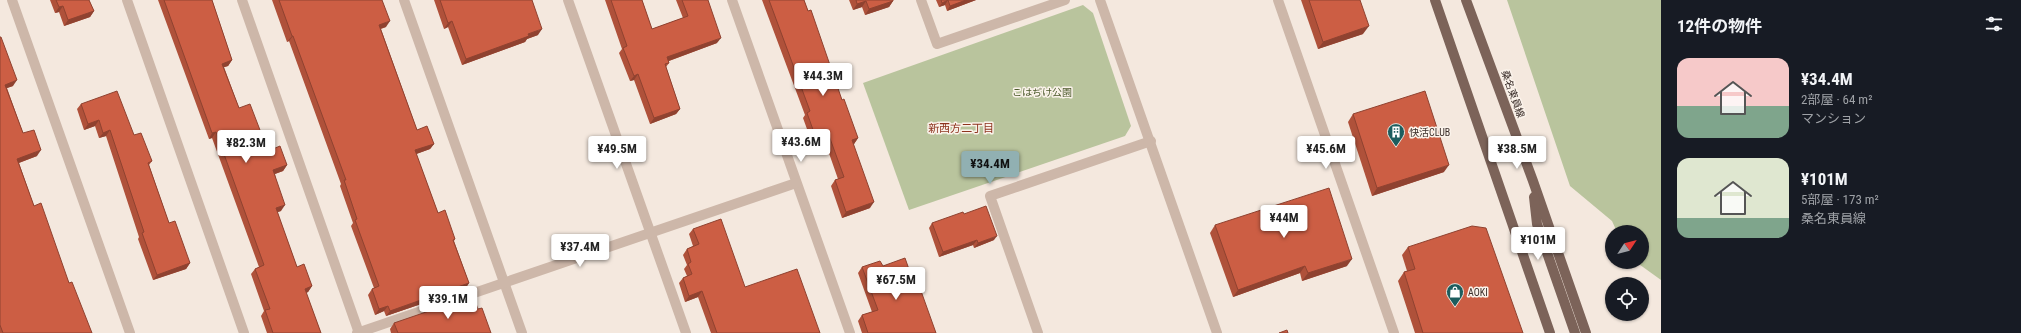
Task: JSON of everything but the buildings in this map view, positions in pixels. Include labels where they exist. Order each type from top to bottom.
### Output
[{"type":"main road","points":[[1435,0],[1550,333]]},
{"type":"main road","name":"桑名東員線","points":[[1466,0],[1533,181],[1586,333]]},
{"type":"main road","points":[[1533,181],[1537,224],[1575,333]]},
{"type":"street","points":[[12,0],[130,333]]},
{"type":"street","points":[[127,0],[244,333]]},
{"type":"street","points":[[242,0],[358,333],[796,183]]},
{"type":"street","points":[[404,0],[522,333]]},
{"type":"street","points":[[568,0],[686,333]]},
{"type":"street","points":[[732,0],[850,333]]},
{"type":"street","points":[[921,0],[937,44],[1065,0]]},
{"type":"street","points":[[1100,0],[1151,141],[1217,333]]},
{"type":"street","points":[[1278,0],[1394,333]]},
{"type":"street","points":[[1038,333],[990,196],[1151,141]]},
{"type":"green space","points":[[1507,0],[1661,0],[1661,280],[1646,269],[1649,269],[1649,225],[1614,225],[1612,221],[1570,186]]},
{"type":"green space","name":"こはぢけ公園","points":[[1083,5],[1093,13],[1131,126],[1125,136],[909,210],[863,83]]},
{"type":"place","name":"快活CLUB","points":[[1396,147]]},
{"type":"place","name":"AOKI","points":[[1455,307]]},
{"type":"district","name":"新西方二丁目","points":[[961,128]]}]
